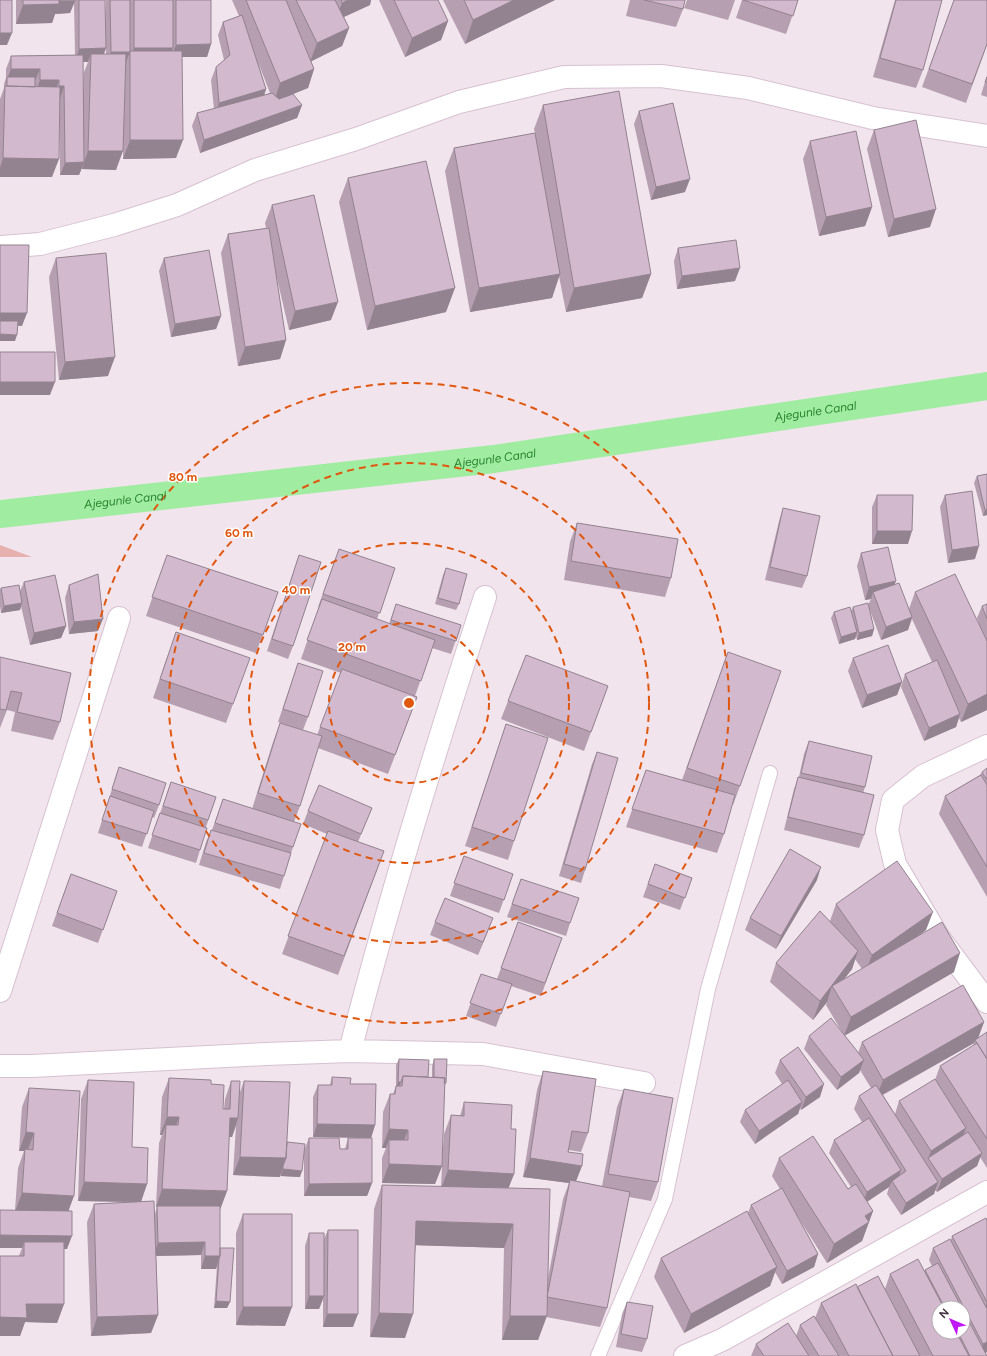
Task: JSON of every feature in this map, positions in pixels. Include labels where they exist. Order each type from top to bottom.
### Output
[{"type":"street","points":[[0,247],[40,244],[114,226],[177,205],[256,170],[356,139],[459,102],[564,76],[661,76],[748,88],[873,118],[987,136]]},
{"type":"street","points":[[350,1051],[375,954],[410,836],[448,710],[485,597]]},
{"type":"street","points":[[0,991],[119,618]]},
{"type":"street","points":[[987,746],[923,776],[893,800],[887,830],[895,864],[939,938],[987,1002]]},
{"type":"street","points":[[0,1066],[32,1066],[350,1051],[483,1054],[644,1083]]},
{"type":"street","points":[[685,1356],[722,1340],[987,1192]]},
{"type":"lane","points":[[598,1356],[665,1199],[708,989],[770,773]]},
{"type":"shaded area","points":[[0,545],[32,557],[0,557]]},
{"type":"building","points":[[0,0],[12,0],[12,33],[0,33]]},
{"type":"building","points":[[23,0],[59,0],[59,4],[23,5]]},
{"type":"building","points":[[75,0],[75,1],[59,1]]},
{"type":"building","points":[[79,0],[105,0],[106,48],[79,49]]},
{"type":"building","points":[[110,0],[130,0],[130,52],[111,52]]},
{"type":"building","points":[[134,0],[173,0],[173,48],[134,48]]},
{"type":"building","points":[[176,0],[211,0],[211,44],[176,45]]},
{"type":"building","points":[[246,0],[286,0],[314,69],[280,83]]},
{"type":"building","points":[[296,0],[335,0],[349,28],[317,43]]},
{"type":"building","points":[[341,0],[348,0],[342,3]]},
{"type":"building","points":[[394,0],[438,0],[448,21],[412,38]]},
{"type":"building","points":[[464,0],[514,0],[473,20]]},
{"type":"building","points":[[644,0],[685,0],[683,9]]},
{"type":"building","points":[[743,0],[798,0],[793,16]]},
{"type":"building","points":[[896,0],[942,0],[923,70],[880,58]]},
{"type":"building","points":[[954,0],[987,0],[987,44],[972,84],[929,69]]},
{"type":"building","points":[[242,15],[266,89],[219,103],[216,67],[230,55],[223,22]]},
{"type":"building","points":[[130,51],[182,51],[183,140],[130,140]]},
{"type":"building","points":[[91,54],[126,54],[123,151],[88,151]]},
{"type":"building","points":[[83,55],[84,162],[65,163],[64,86],[59,86],[59,80],[40,80],[40,69],[11,69],[11,56]]},
{"type":"building","points":[[7,77],[35,77],[35,87],[7,86]]},
{"type":"building","points":[[5,86],[60,87],[59,159],[3,158]]},
{"type":"building","points":[[619,91],[651,274],[574,288],[543,105]]},
{"type":"building","points":[[272,93],[279,99],[293,94],[302,105],[204,140],[197,113]]},
{"type":"building","points":[[673,103],[690,179],[656,187],[639,111]]},
{"type":"building","points":[[916,120],[936,209],[894,219],[874,130]]},
{"type":"building","points":[[856,131],[872,207],[826,217],[810,141]]},
{"type":"building","points":[[535,133],[560,274],[479,288],[454,148]]},
{"type":"building","points":[[426,161],[455,288],[375,306],[348,178]]},
{"type":"building","points":[[314,195],[338,302],[295,311],[272,205]]},
{"type":"building","points":[[269,228],[286,340],[245,347],[228,234]]},
{"type":"building","points":[[736,240],[740,268],[682,276],[678,248]]},
{"type":"building","points":[[0,245],[29,245],[27,313],[0,313]]},
{"type":"building","points":[[209,250],[221,316],[175,324],[164,258]]},
{"type":"building","points":[[106,253],[115,357],[65,362],[56,258]]},
{"type":"building","points":[[0,321],[18,321],[17,335],[0,334]]},
{"type":"building","points":[[0,352],[55,352],[55,382],[0,382]]},
{"type":"building","points":[[987,474],[987,509],[985,510],[977,476]]},
{"type":"building","points":[[972,491],[979,546],[952,550],[945,495]]},
{"type":"building","points":[[877,495],[913,495],[912,531],[877,531]]},
{"type":"building","points":[[783,508],[820,516],[807,576],[770,567]]},
{"type":"building","points":[[577,523],[678,539],[671,578],[571,561]]},
{"type":"building","points":[[888,547],[896,581],[869,587],[861,553]]},
{"type":"building","points":[[339,549],[395,568],[380,613],[323,594]]},
{"type":"building","points":[[167,555],[278,592],[263,635],[152,597]]},
{"type":"building","points":[[299,555],[321,562],[293,646],[272,639]]},
{"type":"building","points":[[446,568],[467,574],[459,604],[438,598]]},
{"type":"building","points":[[98,574],[103,619],[74,622],[69,585]]},
{"type":"building","points":[[955,574],[987,641],[987,694],[968,704],[915,592]]},
{"type":"building","points":[[55,575],[66,626],[34,633],[24,582]]},
{"type":"building","points":[[899,583],[912,617],[886,627],[873,592]]},
{"type":"building","points":[[19,585],[22,603],[4,606],[1,588]]},
{"type":"building","points":[[322,599],[435,640],[421,681],[307,640]]},
{"type":"building","points":[[868,603],[874,629],[859,633],[853,607]]},
{"type":"building","points":[[396,604],[461,625],[456,641],[391,620]]},
{"type":"building","points":[[987,604],[987,619],[982,606]]},
{"type":"building","points":[[850,607],[857,632],[841,637],[834,612]]},
{"type":"building","points":[[176,632],[250,658],[233,704],[160,679]]},
{"type":"building","points":[[888,645],[902,682],[867,695],[853,658]]},
{"type":"building","points":[[728,652],[781,671],[740,786],[687,768]]},
{"type":"building","points":[[526,655],[608,686],[591,732],[508,701]]},
{"type":"building","points":[[0,657],[71,673],[60,722],[17,712],[22,693],[11,691],[6,710],[0,709]]},
{"type":"building","points":[[937,660],[960,714],[929,728],[905,674]]},
{"type":"building","points":[[298,663],[323,671],[308,717],[283,709]]},
{"type":"building","points":[[342,669],[417,697],[395,755],[320,727]]},
{"type":"building","points":[[280,723],[322,736],[300,806],[258,793]]},
{"type":"building","points":[[506,724],[548,738],[514,841],[472,827]]},
{"type":"building","points":[[809,741],[872,756],[865,787],[801,773]]},
{"type":"building","points":[[597,752],[618,758],[585,870],[564,864]]},
{"type":"building","points":[[119,767],[166,783],[159,805],[112,789]]},
{"type":"building","points":[[987,768],[987,780],[982,772]]},
{"type":"building","points":[[646,770],[735,795],[724,834],[632,809]]},
{"type":"building","points":[[981,775],[987,785],[987,867],[945,796]]},
{"type":"building","points":[[798,777],[874,795],[864,835],[788,817]]},
{"type":"building","points":[[171,782],[216,797],[208,820],[163,806]]},
{"type":"building","points":[[319,785],[372,808],[361,834],[308,811]]},
{"type":"building","points":[[110,796],[154,811],[147,834],[102,820]]},
{"type":"building","points":[[223,799],[301,824],[293,847],[215,823]]},
{"type":"building","points":[[160,813],[207,828],[200,850],[152,835]]},
{"type":"building","points":[[211,830],[291,853],[284,876],[204,853]]},
{"type":"building","points":[[328,831],[384,851],[344,956],[288,936]]},
{"type":"building","points":[[790,849],[821,867],[781,936],[750,918]]},
{"type":"building","points":[[464,856],[513,874],[504,900],[454,883]]},
{"type":"building","points":[[897,861],[933,912],[872,955],[836,904]]},
{"type":"building","points":[[655,864],[692,878],[685,898],[648,884]]},
{"type":"building","points":[[71,874],[117,891],[103,930],[57,913]]},
{"type":"building","points":[[521,879],[579,898],[570,923],[512,904]]},
{"type":"building","points":[[445,898],[493,918],[483,942],[435,922]]},
{"type":"building","points":[[820,911],[858,951],[820,1001],[776,963]]},
{"type":"building","points":[[518,922],[562,938],[545,983],[501,968]]},
{"type":"building","points":[[942,922],[960,953],[851,1017],[832,986]]},
{"type":"building","points":[[481,974],[512,984],[501,1014],[470,1003]]},
{"type":"building","points":[[963,985],[984,1022],[883,1080],[862,1042]]},
{"type":"building","points":[[831,1018],[864,1060],[841,1077],[809,1036]]},
{"type":"building","points":[[987,1032],[987,1059],[975,1040]]},
{"type":"building","points":[[977,1043],[987,1059],[987,1139],[940,1066]]},
{"type":"building","points":[[798,1047],[824,1084],[806,1097],[780,1060]]},
{"type":"building","points":[[399,1059],[429,1060],[428,1077],[403,1076],[401,1082],[398,1082]]},
{"type":"building","points":[[434,1059],[447,1059],[446,1083],[444,1083],[445,1078],[434,1077]]},
{"type":"building","points":[[543,1071],[596,1079],[588,1133],[572,1131],[568,1152],[583,1154],[582,1166],[530,1158]]},
{"type":"building","points":[[403,1076],[445,1078],[442,1166],[389,1164],[389,1140],[408,1140],[408,1130],[389,1129],[390,1094],[395,1094],[396,1086],[402,1086]]},
{"type":"building","points":[[332,1077],[351,1078],[350,1084],[376,1084],[375,1125],[317,1124],[318,1085],[332,1085]]},
{"type":"building","points":[[169,1078],[211,1080],[211,1084],[224,1085],[223,1109],[230,1109],[231,1081],[240,1081],[238,1118],[230,1118],[227,1191],[162,1189],[166,1125],[178,1125],[179,1117],[167,1117]]},
{"type":"building","points":[[935,1079],[966,1128],[931,1151],[899,1101]]},
{"type":"building","points":[[88,1080],[134,1082],[132,1147],[148,1148],[147,1184],[84,1182]]},
{"type":"building","points":[[788,1080],[802,1102],[759,1131],[745,1110]]},
{"type":"building","points":[[244,1081],[290,1082],[286,1158],[240,1157]]},
{"type":"building","points":[[876,1085],[938,1182],[906,1203],[892,1181],[906,1171],[859,1096]]},
{"type":"building","points":[[29,1088],[80,1091],[74,1196],[22,1193],[25,1149],[33,1150],[34,1133],[26,1132]]},
{"type":"building","points":[[624,1089],[673,1098],[658,1182],[608,1174]]},
{"type":"building","points":[[464,1102],[512,1105],[511,1129],[516,1129],[514,1174],[448,1170],[451,1115],[464,1116]]},
{"type":"building","points":[[869,1118],[901,1170],[867,1192],[834,1140]]},
{"type":"building","points":[[968,1132],[982,1153],[942,1179],[928,1158]]},
{"type":"building","points":[[813,1136],[848,1189],[856,1184],[873,1211],[865,1216],[869,1222],[834,1244],[779,1158]]},
{"type":"building","points":[[309,1138],[339,1138],[340,1149],[348,1149],[348,1138],[372,1138],[372,1183],[309,1184]]},
{"type":"building","points":[[287,1142],[305,1144],[302,1171],[283,1169],[286,1158]]},
{"type":"building","points":[[570,1180],[630,1192],[607,1308],[547,1297]]},
{"type":"building","points":[[382,1185],[550,1189],[547,1316],[510,1316],[513,1224],[416,1221],[413,1314],[379,1313]]},
{"type":"building","points":[[782,1188],[818,1254],[787,1271],[751,1205]]},
{"type":"building","points":[[154,1201],[158,1315],[97,1317],[94,1204]]},
{"type":"building","points":[[157,1206],[220,1206],[220,1256],[205,1256],[205,1242],[158,1243]]},
{"type":"building","points":[[0,1210],[72,1211],[72,1236],[0,1235]]},
{"type":"building","points":[[747,1211],[777,1267],[691,1314],[661,1258]]},
{"type":"building","points":[[243,1214],[292,1214],[292,1307],[243,1307]]},
{"type":"building","points":[[986,1218],[987,1221],[987,1302],[952,1236]]},
{"type":"building","points":[[328,1230],[358,1230],[358,1314],[327,1314]]},
{"type":"building","points":[[309,1233],[324,1233],[324,1296],[309,1296]]},
{"type":"building","points":[[950,1239],[987,1309],[987,1342],[983,1344],[971,1321],[971,1300],[960,1300],[933,1248]]},
{"type":"building","points":[[24,1242],[64,1242],[64,1304],[26,1304],[27,1318],[0,1317],[0,1256],[24,1256]]},
{"type":"building","points":[[220,1248],[234,1248],[230,1302],[216,1301]]},
{"type":"building","points":[[918,1259],[940,1300],[931,1300],[931,1340],[960,1340],[969,1356],[933,1356],[890,1274]]},
{"type":"building","points":[[938,1263],[958,1300],[941,1300],[925,1270]]},
{"type":"building","points":[[878,1276],[920,1356],[893,1356],[857,1287]]},
{"type":"building","points":[[856,1284],[893,1356],[849,1356],[821,1303]]},
{"type":"building","points":[[627,1302],[653,1306],[647,1339],[621,1334]]},
{"type":"building","points":[[814,1316],[839,1356],[819,1356],[800,1325]]},
{"type":"building","points":[[788,1323],[809,1356],[764,1356],[756,1344]]},
{"type":"building","points":[[971,1325],[987,1356],[970,1356],[962,1340],[971,1340]]},
{"type":"waterway","name":"Ajegunle Canal","points":[[0,514],[494,459],[987,386]]}]
